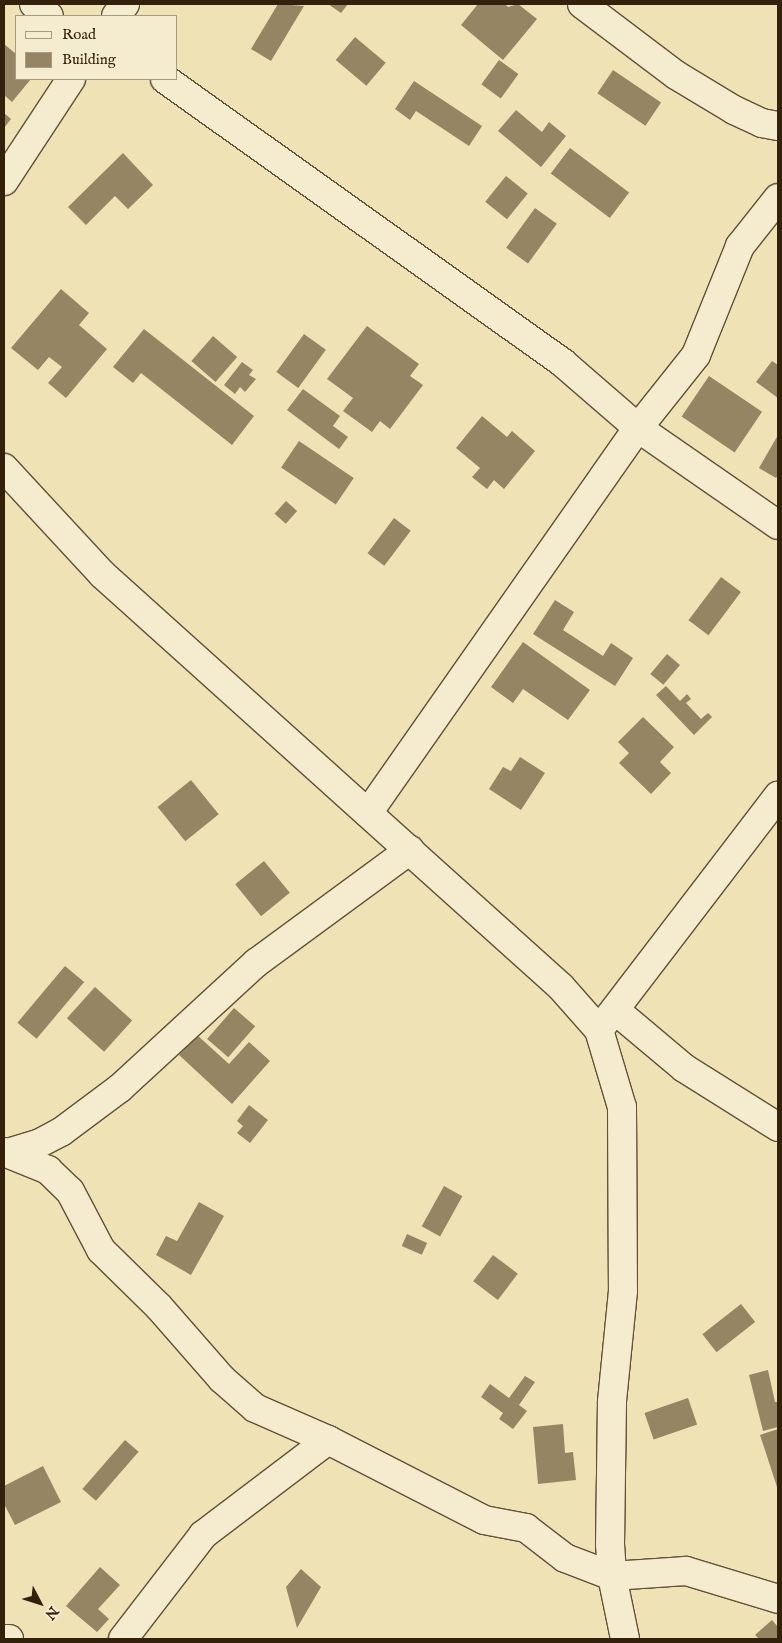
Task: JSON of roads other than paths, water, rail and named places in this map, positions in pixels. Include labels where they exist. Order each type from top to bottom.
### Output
[{"type":"street","points":[[34,4],[48,15]]},
{"type":"street","points":[[117,15],[125,4]]},
{"type":"street","points":[[582,4],[676,75],[734,110],[762,124],[778,126]]},
{"type":"street","points":[[4,181],[70,80]]},
{"type":"street","points":[[166,80],[563,363],[638,428],[778,525]]},
{"type":"street","points":[[368,813],[638,428],[696,355],[740,246],[778,198]]},
{"type":"street","points":[[4,468],[102,574],[561,986],[607,1020],[778,1127]]},
{"type":"street","points":[[625,1639],[612,1576],[612,1402],[623,1291],[624,1178],[622,1108],[607,1020],[778,796]]},
{"type":"street","points":[[6,1152],[38,1144],[61,1132],[120,1088],[256,963],[410,850]]},
{"type":"street","points":[[6,1152],[48,1170],[70,1191],[101,1250],[159,1307],[222,1380],[255,1408],[328,1440],[484,1520],[526,1528],[564,1558],[612,1576],[686,1571],[778,1599]]},
{"type":"street","points":[[123,1639],[203,1535],[328,1440]]},
{"type":"street","points":[[4,1639],[9,1639]]}]
